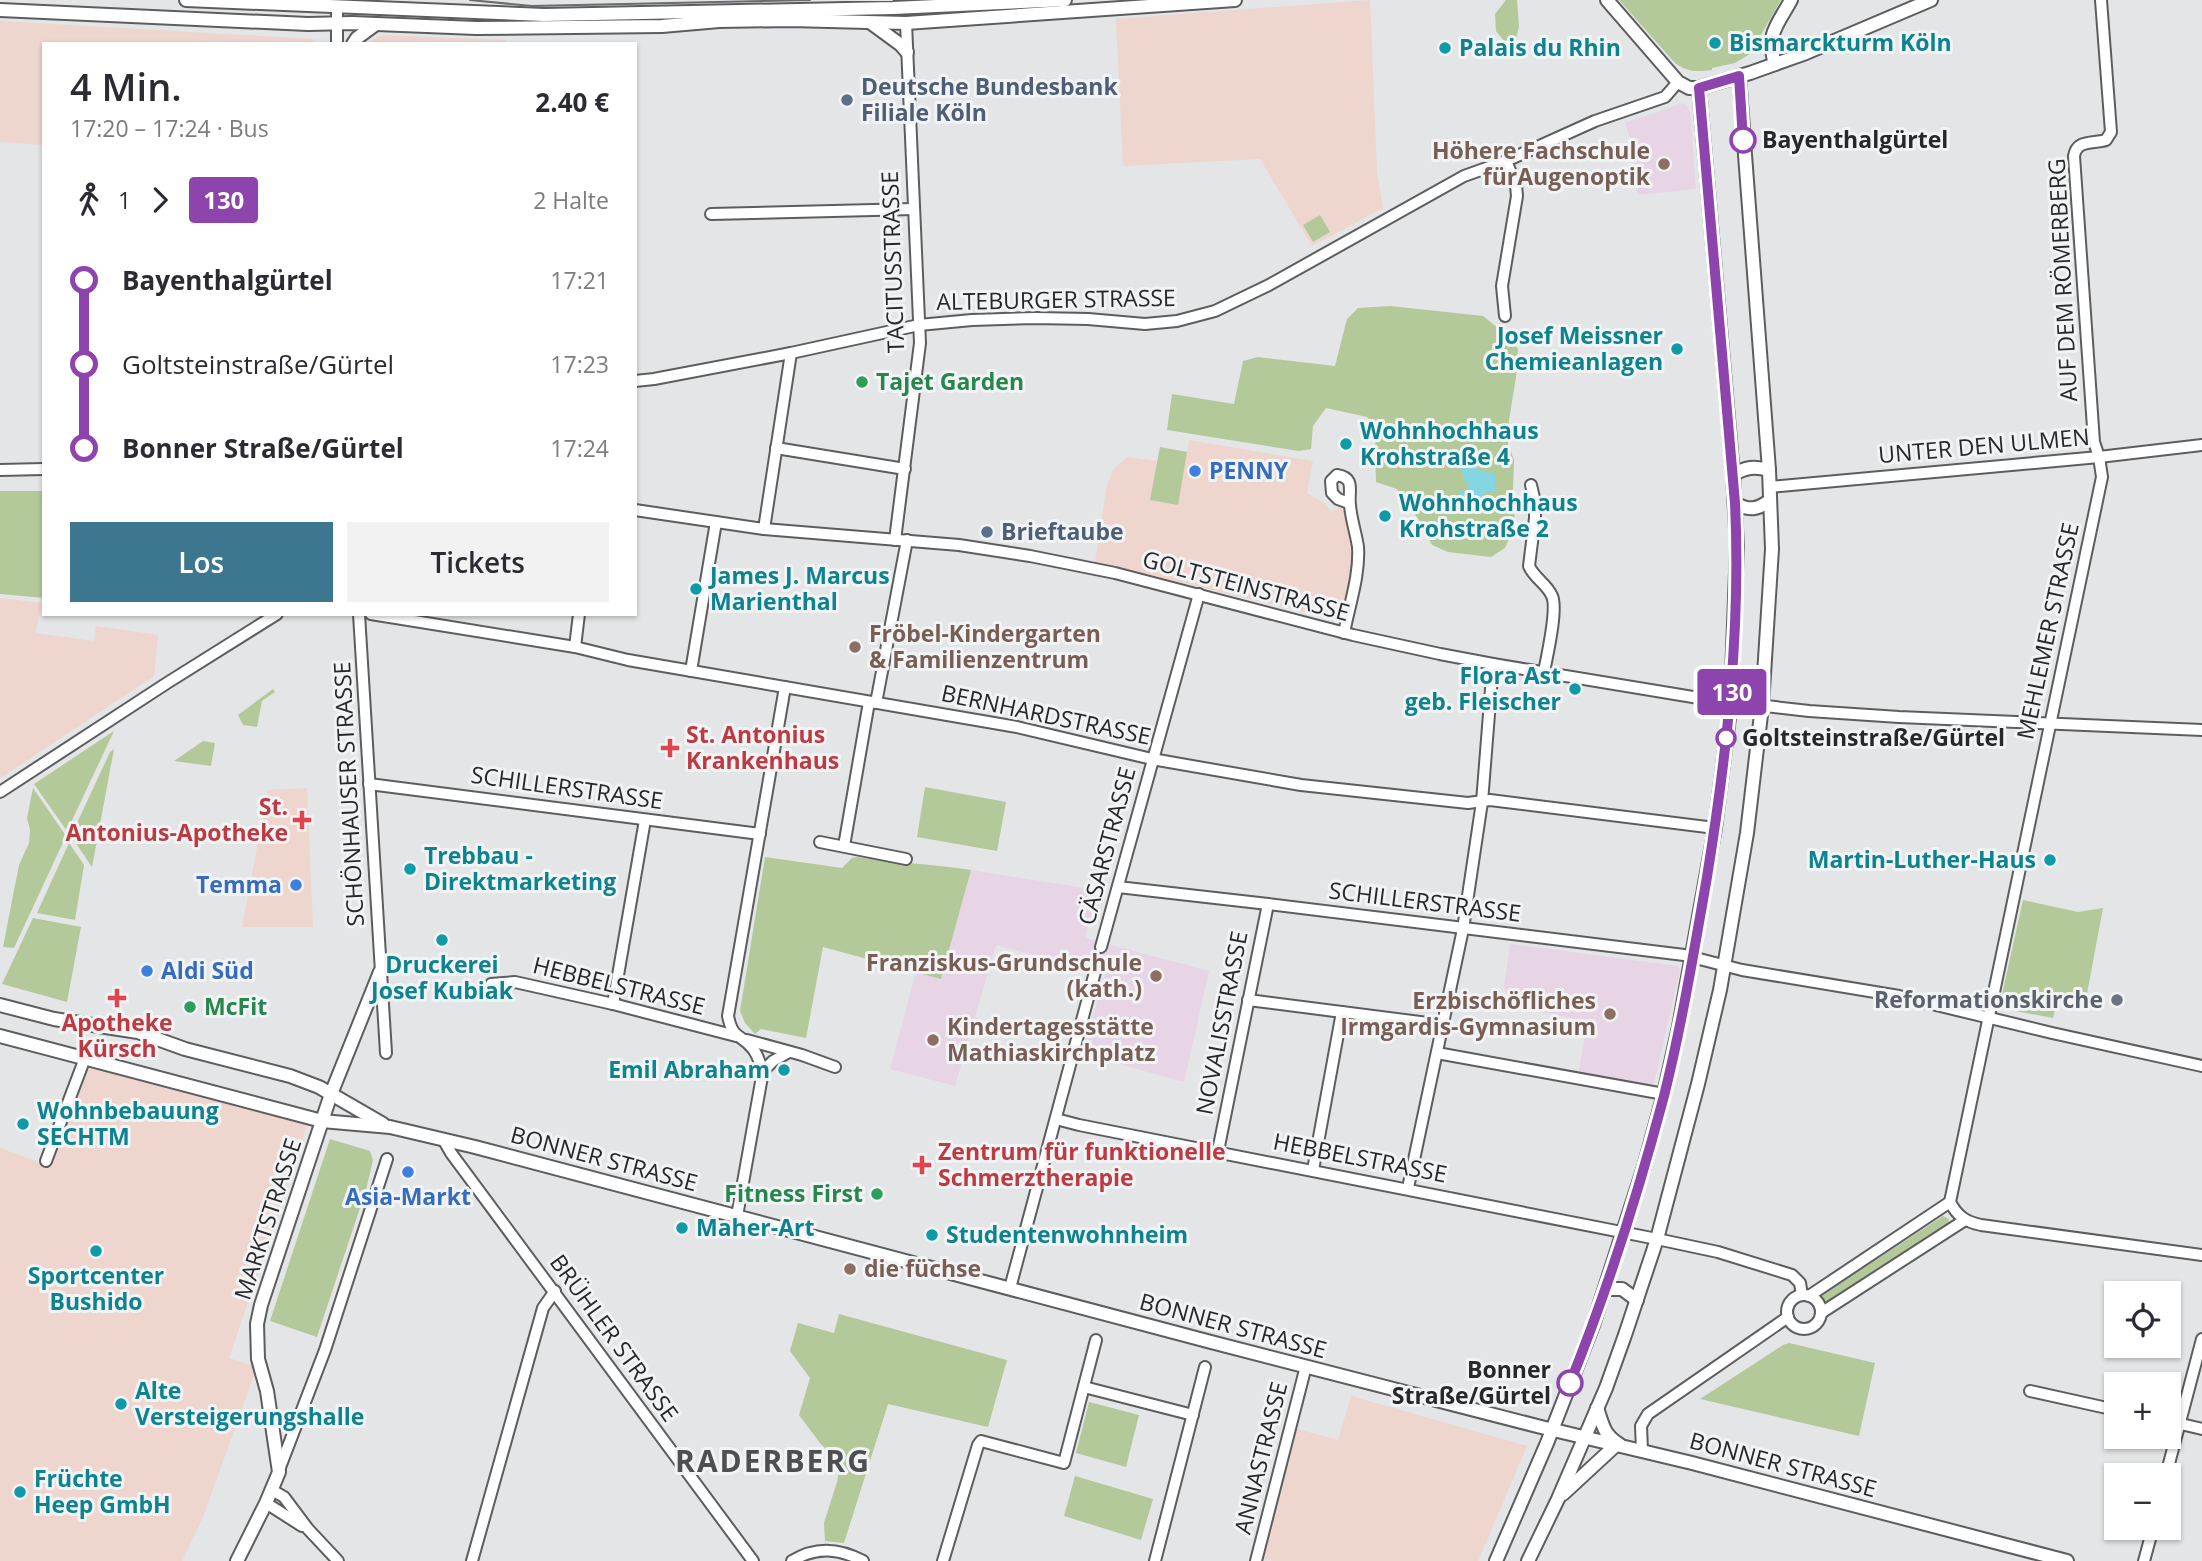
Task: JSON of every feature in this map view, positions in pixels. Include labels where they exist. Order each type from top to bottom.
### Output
[{"type":"main road","points":[[186,0],[544,15],[893,8],[1065,0]]},
{"type":"main road","points":[[0,10],[337,24],[517,28],[662,26],[719,21],[790,20],[906,23],[1235,0]]},
{"type":"main road","points":[[1607,0],[1678,82],[1689,88],[1699,88],[1806,53],[1931,0]]},
{"type":"main road","points":[[1775,64],[1771,50],[1772,34],[1791,0]]},
{"type":"main road","points":[[870,23],[901,44],[907,52]]},
{"type":"main road","points":[[354,42],[376,24]]},
{"type":"main road","points":[[1528,1561],[1597,1408],[1657,1238],[1698,1084],[1725,966],[1748,833],[1762,706],[1772,549],[1769,470],[1739,76]]},
{"type":"main road","points":[[1496,1561],[1552,1430],[1624,1234],[1664,1094],[1693,957],[1715,828],[1731,702],[1737,546],[1699,88]]},
{"type":"main road","points":[[1733,475],[1750,467],[1769,470]]},
{"type":"main road","points":[[1735,503],[1743,508],[1753,509],[1763,506],[1770,494]]},
{"type":"main road","name":"SCHÖNHAUSER STRASSE","points":[[329,1100],[380,972]]},
{"type":"main road","name":"BONNER STRASSE","points":[[0,1005],[54,1019],[138,1031],[185,1049],[290,1076],[329,1100],[390,1127]]},
{"type":"main road","name":"BONNER STRASSE","points":[[0,1036],[322,1121],[390,1127],[443,1139],[1552,1430],[1642,1450],[2067,1561]]},
{"type":"main road","name":"MARKTSTRASSE","points":[[237,1561],[279,1472],[267,1391],[258,1359],[257,1324],[329,1100]]},
{"type":"main road","points":[[1606,1289],[1622,1289],[1637,1300]]},
{"type":"main road","points":[[1558,1499],[1620,1445],[1609,1438],[1597,1408]]},
{"type":"street","name":"AUF DEM RÖMERBERG","points":[[2099,457],[2094,442],[2091,406],[2074,156],[2077,146],[2106,140],[2111,132],[2101,0]]},
{"type":"street","points":[[337,6],[337,42]]},
{"type":"street","name":"TACITUSSTRASSE","points":[[844,846],[901,540],[905,469],[920,343],[906,23]]},
{"type":"street","name":"ALTEBURGER STRASSE","points":[[637,381],[791,353],[919,325],[1035,318],[1146,324],[1177,321],[1215,311],[1245,298],[1464,176],[1506,161],[1595,121],[1665,97],[1678,82]]},
{"type":"street","points":[[1505,316],[1502,286],[1517,195],[1516,185],[1506,161]]},
{"type":"street","points":[[711,214],[914,209]]},
{"type":"street","points":[[764,529],[791,353]]},
{"type":"street","name":"UNTER DEN ULMEN","points":[[1770,494],[2202,445]]},
{"type":"street","points":[[776,448],[905,469]]},
{"type":"street","name":"MEHLEMER STRASSE","points":[[1950,1202],[2102,477],[2099,457]]},
{"type":"street","points":[[0,470],[42,469]]},
{"type":"street","points":[[1531,485],[1535,518],[1529,566],[1551,593],[1554,604],[1544,672]]},
{"type":"street","points":[[1344,633],[1357,558],[1349,503]]},
{"type":"street","name":"GOLTSTEINSTRASSE","points":[[637,510],[764,529],[993,549],[1199,594],[1344,633],[1493,664],[1731,702],[1899,718],[2202,730]]},
{"type":"street","points":[[691,671],[716,522]]},
{"type":"street","name":"CÄSARSTRASSE","points":[[1101,947],[1199,594]]},
{"type":"street","points":[[0,792],[275,616]]},
{"type":"street","name":"SCHÖNHAUSER STRASSE","points":[[359,616],[386,1053]]},
{"type":"street","name":"BERNHARDSTRASSE","points":[[383,616],[575,647],[628,660],[1017,727],[1152,759],[1301,785],[1468,803],[1490,800],[1715,828]]},
{"type":"street","points":[[575,647],[579,616]]},
{"type":"street","points":[[1408,1188],[1463,929],[1482,802],[1493,664]]},
{"type":"street","points":[[737,1216],[763,1071],[755,1051],[730,1028],[728,1017],[785,687]]},
{"type":"street","name":"SCHILLERSTRASSE","points":[[369,784],[760,834]]},
{"type":"street","points":[[613,1004],[645,820]]},
{"type":"street","points":[[820,842],[906,859]]},
{"type":"street","name":"SCHILLERSTRASSE","points":[[1118,887],[1693,957],[1742,970],[1886,993],[2202,1066]]},
{"type":"street","name":"NOVALISSTRASSE","points":[[1218,1151],[1268,904]]},
{"type":"street","points":[[1010,1288],[1095,972]]},
{"type":"street","name":"HEBBELSTRASSE","points":[[491,984],[515,982],[613,1004],[835,1067]]},
{"type":"street","points":[[1248,1000],[1444,1025]]},
{"type":"street","points":[[1312,1170],[1342,1012]]},
{"type":"street","points":[[763,1071],[773,1061],[789,1052]]},
{"type":"street","points":[[1437,1053],[1664,1094]]},
{"type":"street","points":[[46,1161],[85,1058]]},
{"type":"street","name":"HEBBELSTRASSE","points":[[1056,1119],[1718,1252],[1792,1275],[1800,1283],[1805,1296]]},
{"type":"street","name":"BRÜHLER STRASSE","points":[[443,1139],[753,1561]]},
{"type":"street","name":"MARKTSTRASSE","points":[[279,1472],[328,1340],[387,1159]]},
{"type":"street","points":[[1805,1296],[1818,1302],[1821,1312],[1818,1322],[1810,1328],[1801,1329],[1793,1325],[1788,1317],[1790,1303],[1950,1202],[1965,1220],[1981,1225],[2202,1255]]},
{"type":"street","points":[[1821,1312],[1965,1220]]},
{"type":"street","points":[[472,1561],[542,1308],[555,1291]]},
{"type":"street","points":[[1642,1450],[1643,1419],[1788,1317]]},
{"type":"street","points":[[2181,1401],[2202,1339]]},
{"type":"street","points":[[943,1561],[981,1441],[1064,1463],[1096,1340]]},
{"type":"street","name":"ANNASTRASSE","points":[[1256,1561],[1306,1366]]},
{"type":"street","name":"BONNER STRASSE","points":[[1155,1561],[1205,1367]]},
{"type":"street","points":[[1084,1387],[1193,1415]]},
{"type":"street","points":[[2030,1391],[2104,1407]]},
{"type":"street","points":[[2181,1424],[2202,1429]]},
{"type":"street","points":[[272,1490],[284,1497],[308,1529],[338,1561]]},
{"type":"street","points":[[266,1503],[308,1529]]},
{"type":"street","points":[[2144,1561],[2150,1540]]},
{"type":"street","points":[[792,1561],[811,1551],[834,1550],[863,1561]]},
{"type":"shaded area","points":[[1370,0],[1377,172],[1383,208],[1312,246],[1260,159],[1123,166],[1116,19]]},
{"type":"shaded area","points":[[0,21],[313,39],[313,42],[42,42],[42,145],[0,142]]},
{"type":"shaded area","points":[[380,35],[506,40],[506,42],[370,42]]},
{"type":"shaded area","name":"Höhere Fachschule fürAugenoptik","points":[[1683,103],[1690,111],[1696,189],[1637,195],[1633,146],[1625,123]]},
{"type":"shaded area","points":[[1189,440],[1313,461],[1307,493],[1324,503],[1331,512],[1343,506],[1351,535],[1353,567],[1342,621],[1095,562],[1107,485],[1114,469],[1127,457],[1157,461],[1160,447],[1187,452]]},
{"type":"shaded area","points":[[0,598],[42,603],[35,633],[94,641],[96,626],[158,635],[154,676],[0,778]]},
{"type":"shaded area","points":[[307,788],[313,927],[242,927],[268,790]]},
{"type":"shaded area","name":"Franziskus-Grundschule (kath.)","points":[[971,870],[1097,890],[1085,938],[1209,971],[1184,1082],[1083,1054],[1105,974],[996,945],[955,1086],[890,1069],[916,972],[941,978]]},
{"type":"shaded area","name":"Erzbischöfliches Irmgardis-Gymnasium","points":[[1510,944],[1678,966],[1680,970],[1654,1083],[1649,1086],[1579,1072],[1587,1021],[1512,1007],[1504,987]]},
{"type":"shaded area","points":[[90,1063],[309,1120],[229,1358],[257,1367],[203,1517],[182,1561],[0,1561],[0,1148],[51,1167]]},
{"type":"shaded area","points":[[1351,1396],[1527,1446],[1478,1561],[1273,1561],[1263,1558],[1297,1429],[1338,1440]]},
{"type":"green space","points":[[1506,0],[1517,0],[1519,27],[1516,38],[1504,41],[1496,31],[1495,14]]},
{"type":"green space","points":[[1619,0],[1781,0],[1750,54],[1735,63],[1712,70],[1697,71],[1688,70],[1675,63]]},
{"type":"green space","points":[[1320,215],[1330,232],[1313,242],[1303,225]]},
{"type":"green space","points":[[1390,306],[1483,316],[1518,349],[1508,444],[1514,460],[1515,526],[1505,548],[1491,557],[1448,552],[1432,545],[1422,524],[1397,489],[1376,482],[1377,428],[1367,417],[1326,408],[1313,426],[1311,449],[1299,451],[1167,430],[1172,394],[1234,404],[1243,361],[1258,357],[1335,366],[1347,319],[1358,308]]},
{"type":"green space","points":[[1160,447],[1187,452],[1178,505],[1150,500]]},
{"type":"green space","points":[[0,491],[42,491],[42,598],[0,594]]},
{"type":"green space","points":[[273,689],[275,692],[262,701],[257,727],[243,725],[238,715]]},
{"type":"green space","points":[[114,731],[67,831],[34,784]]},
{"type":"green space","points":[[203,741],[215,743],[211,766],[174,761]]},
{"type":"green space","points":[[114,749],[92,867],[71,836],[110,752]]},
{"type":"green space","points":[[925,787],[1006,802],[997,851],[917,837]]},
{"type":"green space","points":[[33,788],[66,836],[14,948],[3,947],[19,865],[29,843],[27,818]]},
{"type":"green space","points":[[69,843],[84,865],[75,920],[37,913]]},
{"type":"green space","points":[[765,857],[842,868],[852,858],[857,857],[971,870],[941,979],[823,947],[806,1038],[761,1029],[755,1034],[745,1023],[740,1011]]},
{"type":"green space","points":[[2023,900],[2078,912],[2103,908],[2086,999],[2059,994],[2053,1018],[1999,1008]]},
{"type":"green space","points":[[33,918],[81,927],[67,1002],[2,984]]},
{"type":"green space","points":[[330,1139],[370,1151],[373,1160],[366,1190],[317,1337],[270,1321]]},
{"type":"green space","points":[[1943,1216],[1949,1219],[1948,1227],[1823,1305],[1819,1297]]},
{"type":"green space","points":[[839,1314],[1007,1360],[988,1427],[888,1404],[844,1543],[825,1541],[824,1523],[839,1469],[799,1415],[810,1378],[790,1351],[798,1323],[834,1333]]},
{"type":"green space","points":[[1789,1343],[1875,1363],[1859,1436],[1700,1399]]},
{"type":"green space","points":[[1089,1402],[1139,1415],[1126,1467],[1076,1453]]},
{"type":"green space","points":[[1075,1476],[1153,1499],[1141,1540],[1064,1516]]},
{"type":"water","points":[[1466,460],[1473,461],[1478,466],[1477,470],[1495,474],[1495,491],[1486,491],[1475,511],[1466,510],[1454,502],[1460,492],[1466,491],[1469,484],[1463,480],[1463,473],[1458,467]]},
{"type":"tram line","points":[[470,0],[532,6],[810,0]]},
{"type":"bus line","name":"130","points":[[1570,1383],[1618,1252],[1664,1094],[1693,957],[1715,828],[1731,702],[1737,546],[1735,503],[1699,88],[1739,76],[1743,140]]},
{"type":"place","name":"Bismarckturm Köln","points":[[1715,43]]},
{"type":"place","name":"Palais du Rhin","points":[[1445,48]]},
{"type":"place","name":"Deutsche Bundesbank Filiale Köln","points":[[847,100]]},
{"type":"place","name":"Bayenthalgürtel","points":[[1743,140]]},
{"type":"place","name":"Höhere Fachschule fürAugenoptik","points":[[1664,164]]},
{"type":"place","name":"Josef Meissner Chemieanlagen","points":[[1677,349]]},
{"type":"place","name":"Tajet Garden","points":[[862,382]]},
{"type":"place","name":"Wohnhochhaus Krohstraße 4","points":[[1346,444]]},
{"type":"place","name":"PENNY","points":[[1195,471]]},
{"type":"place","name":"Wohnhochhaus Krohstraße 2","points":[[1385,516]]},
{"type":"place","name":"Brieftaube","points":[[987,532]]},
{"type":"place","name":"James J. Marcus Marienthal","points":[[696,589]]},
{"type":"place","name":"Fröbel-Kindergarten & Familienzentrum","points":[[855,647]]},
{"type":"place","name":"Flora Ast geb. Fleischer","points":[[1575,689]]},
{"type":"place","name":"Goltsteinstraße/Gürtel","points":[[1726,738]]},
{"type":"place","name":"St. Antonius Krankenhaus","points":[[670,748]]},
{"type":"place","name":"St. Antonius-Apotheke","points":[[302,820]]},
{"type":"place","name":"Martin-Luther-Haus","points":[[2050,860]]},
{"type":"place","name":"Trebbau - Direktmarketing","points":[[410,869]]},
{"type":"place","name":"Temma","points":[[296,885]]},
{"type":"place","name":"Druckerei Josef Kubiak","points":[[442,940]]},
{"type":"place","name":"Aldi Süd","points":[[147,971]]},
{"type":"place","name":"Franziskus-Grundschule (kath.)","points":[[1156,976]]},
{"type":"place","name":"Apotheke Kürsch","points":[[117,998]]},
{"type":"place","name":"Reformationskirche","points":[[2117,1000]]},
{"type":"place","name":"McFit","points":[[190,1007]]},
{"type":"place","name":"Erzbischöfliches Irmgardis-Gymnasium","points":[[1610,1014]]},
{"type":"place","name":"Kindertagesstätte Mathiaskirchplatz","points":[[933,1040]]},
{"type":"place","name":"Emil Abraham","points":[[784,1070]]},
{"type":"place","name":"Wohnbebauung SECHTM","points":[[23,1124]]},
{"type":"place","name":"Zentrum für funktionelle Schmerztherapie","points":[[922,1165]]},
{"type":"place","name":"Asia-Markt","points":[[408,1172]]},
{"type":"place","name":"Fitness First","points":[[877,1194]]},
{"type":"place","name":"Maher-Art","points":[[682,1228]]},
{"type":"place","name":"Studentenwohnheim","points":[[932,1235]]},
{"type":"place","name":"Sportcenter Bushido","points":[[96,1251]]},
{"type":"place","name":"die füchse","points":[[850,1269]]},
{"type":"place","name":"Bonner Straße/Gürtel","points":[[1570,1383]]},
{"type":"place","name":"Alte Versteigerungshalle","points":[[121,1404]]},
{"type":"place","name":"Früchte Heep GmbH","points":[[20,1492]]},
{"type":"district","name":"RADERBERG","points":[[773,1462]]}]
